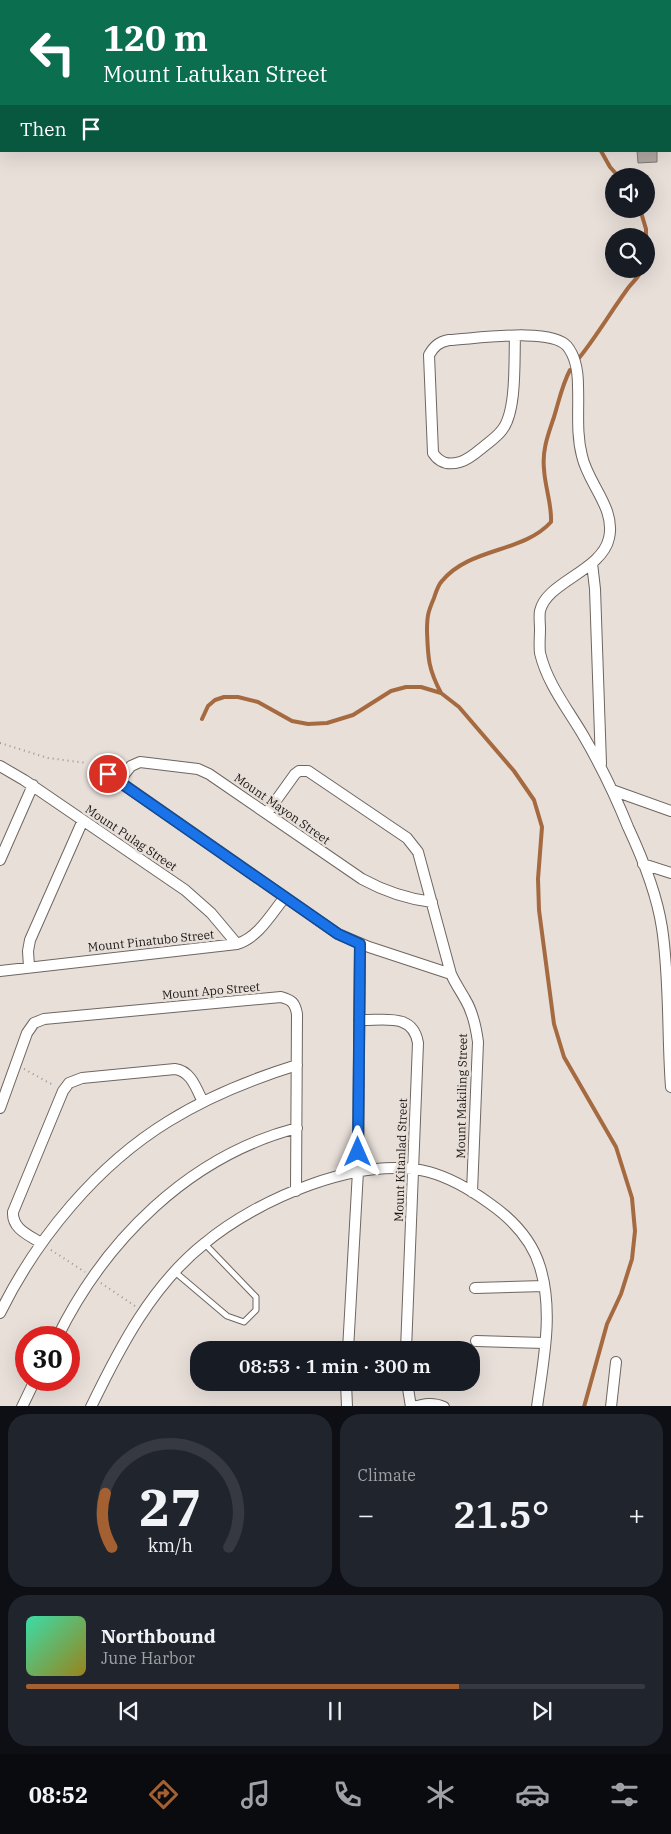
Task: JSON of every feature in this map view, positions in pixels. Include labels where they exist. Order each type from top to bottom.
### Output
[{"type":"street","points":[[515,336],[512,398],[508,421],[503,429],[496,437],[463,462],[442,463],[434,453],[429,355],[440,342],[515,336],[544,336],[556,338],[567,346],[573,358],[578,386],[578,428],[585,471],[604,504],[610,529],[609,540],[602,552],[592,563],[546,598],[540,610],[540,650],[546,674],[602,768],[629,828],[656,903],[664,942],[671,1087]]},
{"type":"street","points":[[592,563],[595,589],[602,768]]},
{"type":"street","name":"Mount Mayon Street","points":[[119,781],[132,766],[140,762],[198,769],[209,774],[374,886],[412,899],[432,902]]},
{"type":"street","name":"Mount Pulag Street","points":[[0,766],[33,785],[198,900],[237,944]]},
{"type":"street","points":[[97,766],[338,934],[360,944],[451,974]]},
{"type":"street","name":"Mount Makiling Street","points":[[267,813],[294,774],[303,770],[312,773],[407,838],[422,861],[451,974],[465,999],[477,1030],[472,1192]]},
{"type":"street","points":[[0,860],[33,785]]},
{"type":"street","points":[[612,790],[671,811]]},
{"type":"street","points":[[30,967],[28,951],[30,940],[83,820]]},
{"type":"street","points":[[643,864],[671,873]]},
{"type":"street","name":"Mount Pinatubo Street","points":[[0,971],[237,944],[250,938],[258,931],[285,897]]},
{"type":"street","points":[[349,1341],[358,1171],[360,944]]},
{"type":"street","name":"Mount Apo Street","points":[[0,1108],[30,1027],[44,1019],[281,997],[289,999],[296,1008],[296,1191]]},
{"type":"street","name":"Mount Kitanlad Street","points":[[359,1020],[405,1022],[414,1029],[417,1035],[406,1341]]},
{"type":"street","points":[[0,1313],[16,1282],[63,1215],[101,1174],[148,1134],[203,1102],[241,1084],[297,1065]]},
{"type":"street","points":[[41,1244],[16,1226],[13,1220],[13,1212],[63,1091],[69,1082],[82,1078],[174,1069],[180,1070],[189,1076],[203,1102]]},
{"type":"street","points":[[63,1326],[80,1294],[97,1270],[147,1212],[169,1194],[224,1158],[268,1137],[297,1128]]},
{"type":"street","points":[[91,1406],[126,1339],[163,1285],[204,1243],[235,1222],[296,1191],[331,1178],[358,1171],[395,1168],[413,1169],[445,1177],[472,1192],[501,1212],[518,1228],[532,1249],[540,1267],[544,1286],[546,1316],[545,1344],[537,1406]]},
{"type":"street","points":[[475,1288],[544,1286]]},
{"type":"street","points":[[480,1341],[545,1344]]},
{"type":"street","points":[[611,1406],[616,1362]]},
{"type":"street","points":[[22,1406],[30,1391]]},
{"type":"street","points":[[346,1391],[347,1406]]},
{"type":"street","points":[[409,1391],[412,1406],[426,1404],[444,1406]]},
{"type":"lane","points":[[174,1272],[227,1316],[244,1322],[256,1310],[256,1297],[204,1243]]},
{"type":"path","points":[[0,743],[41,756],[86,762],[97,766]]},
{"type":"path","points":[[16,1064],[63,1091]]},
{"type":"building","points":[[637,152],[657,152],[657,162],[638,163]]},
{"type":"waterway","points":[[602,152],[611,168]]},
{"type":"waterway","points":[[643,218],[646,228]]},
{"type":"waterway","points":[[579,358],[636,278]]},
{"type":"waterway","points":[[441,693],[429,663],[427,631],[428,614],[437,589],[439,584],[454,570],[467,562],[526,540],[551,522],[544,455],[561,393],[570,370]]},
{"type":"waterway","points":[[202,719],[208,706],[215,700],[224,697],[238,697],[258,702],[292,721],[308,724],[327,723],[353,715],[391,691],[406,687],[421,687],[441,693],[459,707],[514,771],[534,800],[542,827],[538,879],[539,910],[554,1024],[564,1057],[616,1147],[632,1198],[635,1231],[632,1259],[621,1294],[607,1324],[584,1406]]},
{"type":"route","points":[[108,774],[338,934],[360,944],[358,1152]]}]
